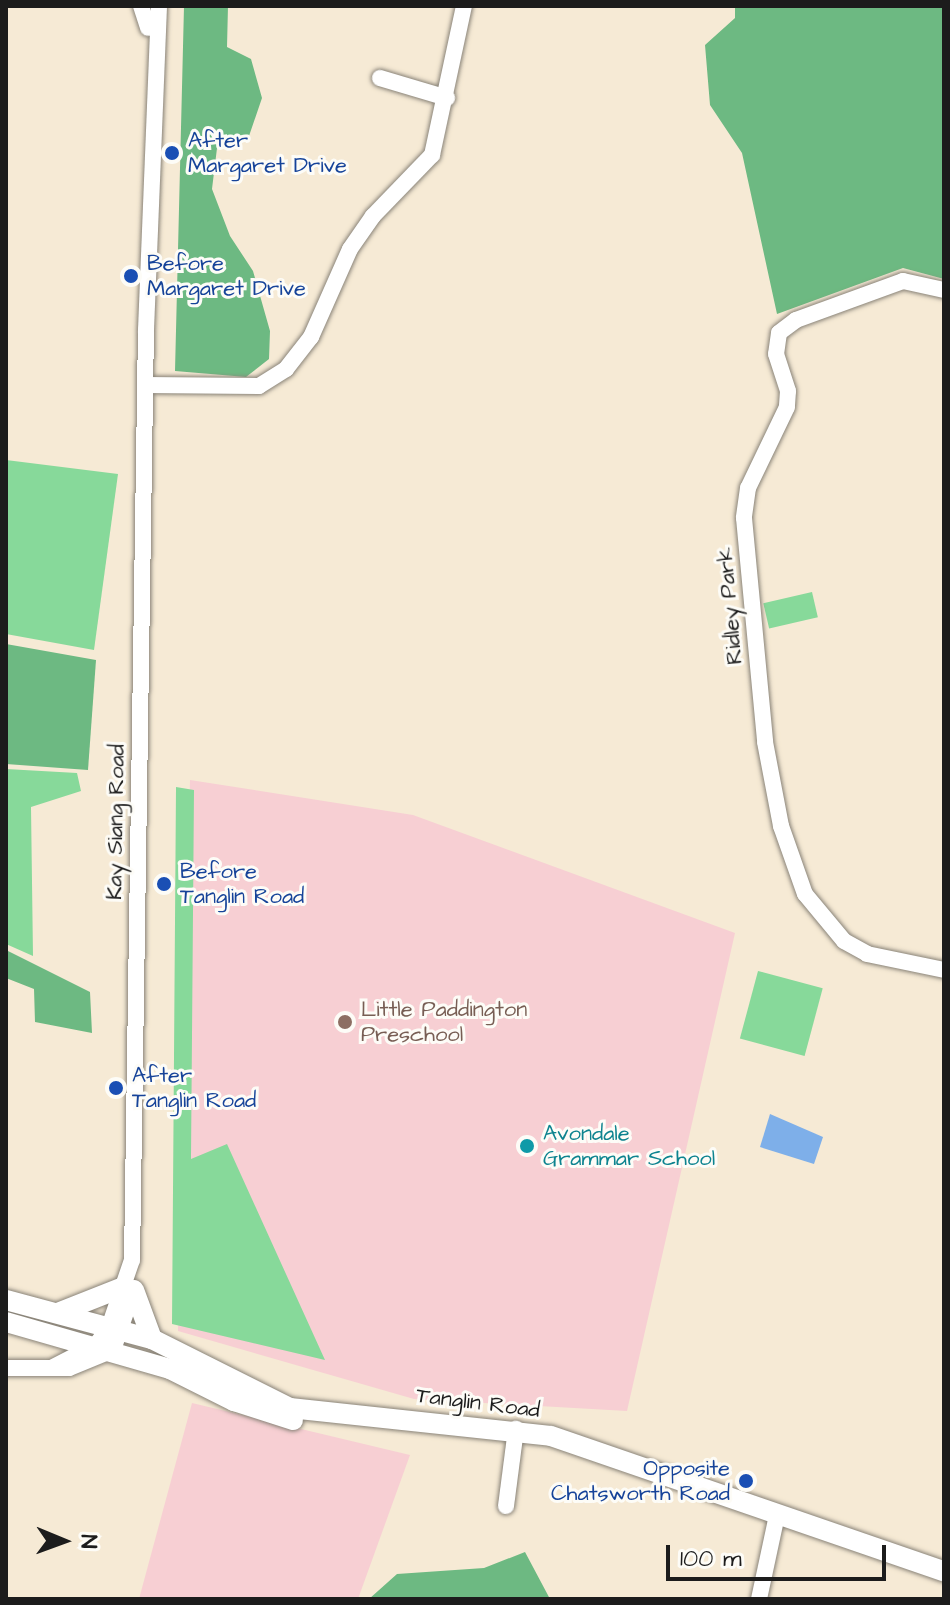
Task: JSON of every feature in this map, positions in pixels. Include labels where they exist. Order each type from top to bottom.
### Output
[{"type":"main road","points":[[60,1312],[128,1289],[152,1339]]},
{"type":"main road","name":"Tanglin Road","points":[[6,1300],[152,1339],[290,1408],[515,1433],[621,1457],[776,1520],[867,1551],[944,1582]]},
{"type":"main road","name":"Tanglin Road","points":[[6,1322],[104,1348],[293,1420],[515,1433]]},
{"type":"main road","name":"Tanglin Road","points":[[776,1520],[944,1571]]},
{"type":"street","points":[[141,6],[148,28]]},
{"type":"street","name":"Kay Siang Road","points":[[148,6],[153,89]]},
{"type":"street","name":"Kay Siang Road","points":[[104,1348],[116,1329],[128,1289],[132,1260],[145,385],[153,89],[159,6]]},
{"type":"street","points":[[145,385],[259,386],[286,369],[311,337],[350,249],[373,216],[432,155],[447,98],[464,6]]},
{"type":"street","points":[[380,78],[447,98]]},
{"type":"street","name":"Ridley Park","points":[[944,290],[903,281],[796,320],[779,333],[776,354],[788,391],[787,407],[748,488],[744,518],[765,742],[781,826],[805,894],[844,941],[867,954],[944,970]]},
{"type":"street","points":[[6,1368],[76,1367],[104,1348]]},
{"type":"street","points":[[506,1506],[515,1433]]},
{"type":"street","points":[[759,1599],[776,1520]]},
{"type":"shaded area","points":[[190,780],[413,815],[735,933],[627,1411],[414,1399],[178,1331]]},
{"type":"shaded area","points":[[192,1403],[410,1455],[358,1599],[139,1599]]},
{"type":"green space","points":[[184,6],[228,6],[227,47],[251,59],[262,98],[249,136],[218,140],[212,189],[230,236],[253,271],[270,331],[269,359],[246,377],[175,371]]},
{"type":"green space","points":[[735,6],[944,6],[944,279],[903,268],[777,314],[742,153],[710,105],[705,45],[735,18]]},
{"type":"green space","points":[[6,460],[118,474],[94,650],[6,634]]},
{"type":"green space","points":[[812,592],[818,617],[769,629],[763,603]]},
{"type":"green space","points":[[6,644],[96,660],[88,770],[6,764]]},
{"type":"green space","points":[[6,769],[77,773],[81,791],[31,807],[33,956],[6,944]]},
{"type":"green space","points":[[176,787],[194,790],[191,1159],[227,1144],[325,1360],[172,1324]]},
{"type":"green space","points":[[6,950],[90,992],[92,1033],[35,1022],[34,989],[6,978]]},
{"type":"green space","points":[[758,971],[823,988],[805,1056],[740,1039]]},
{"type":"green space","points":[[525,1552],[550,1599],[369,1599],[397,1574],[484,1568]]},
{"type":"water","points":[[770,1114],[823,1137],[814,1164],[760,1147]]},
{"type":"place","name":"After Margaret Drive","points":[[172,153]]},
{"type":"place","name":"Before Margaret Drive","points":[[131,276]]},
{"type":"place","name":"Before Tanglin Road","points":[[164,884]]},
{"type":"place","name":"Little Paddington Preschool","points":[[345,1022]]},
{"type":"place","name":"After Tanglin Road","points":[[116,1088]]},
{"type":"place","name":"Avondale Grammar School","points":[[527,1146]]},
{"type":"place","name":"Opposite Chatsworth Road","points":[[746,1481]]}]
